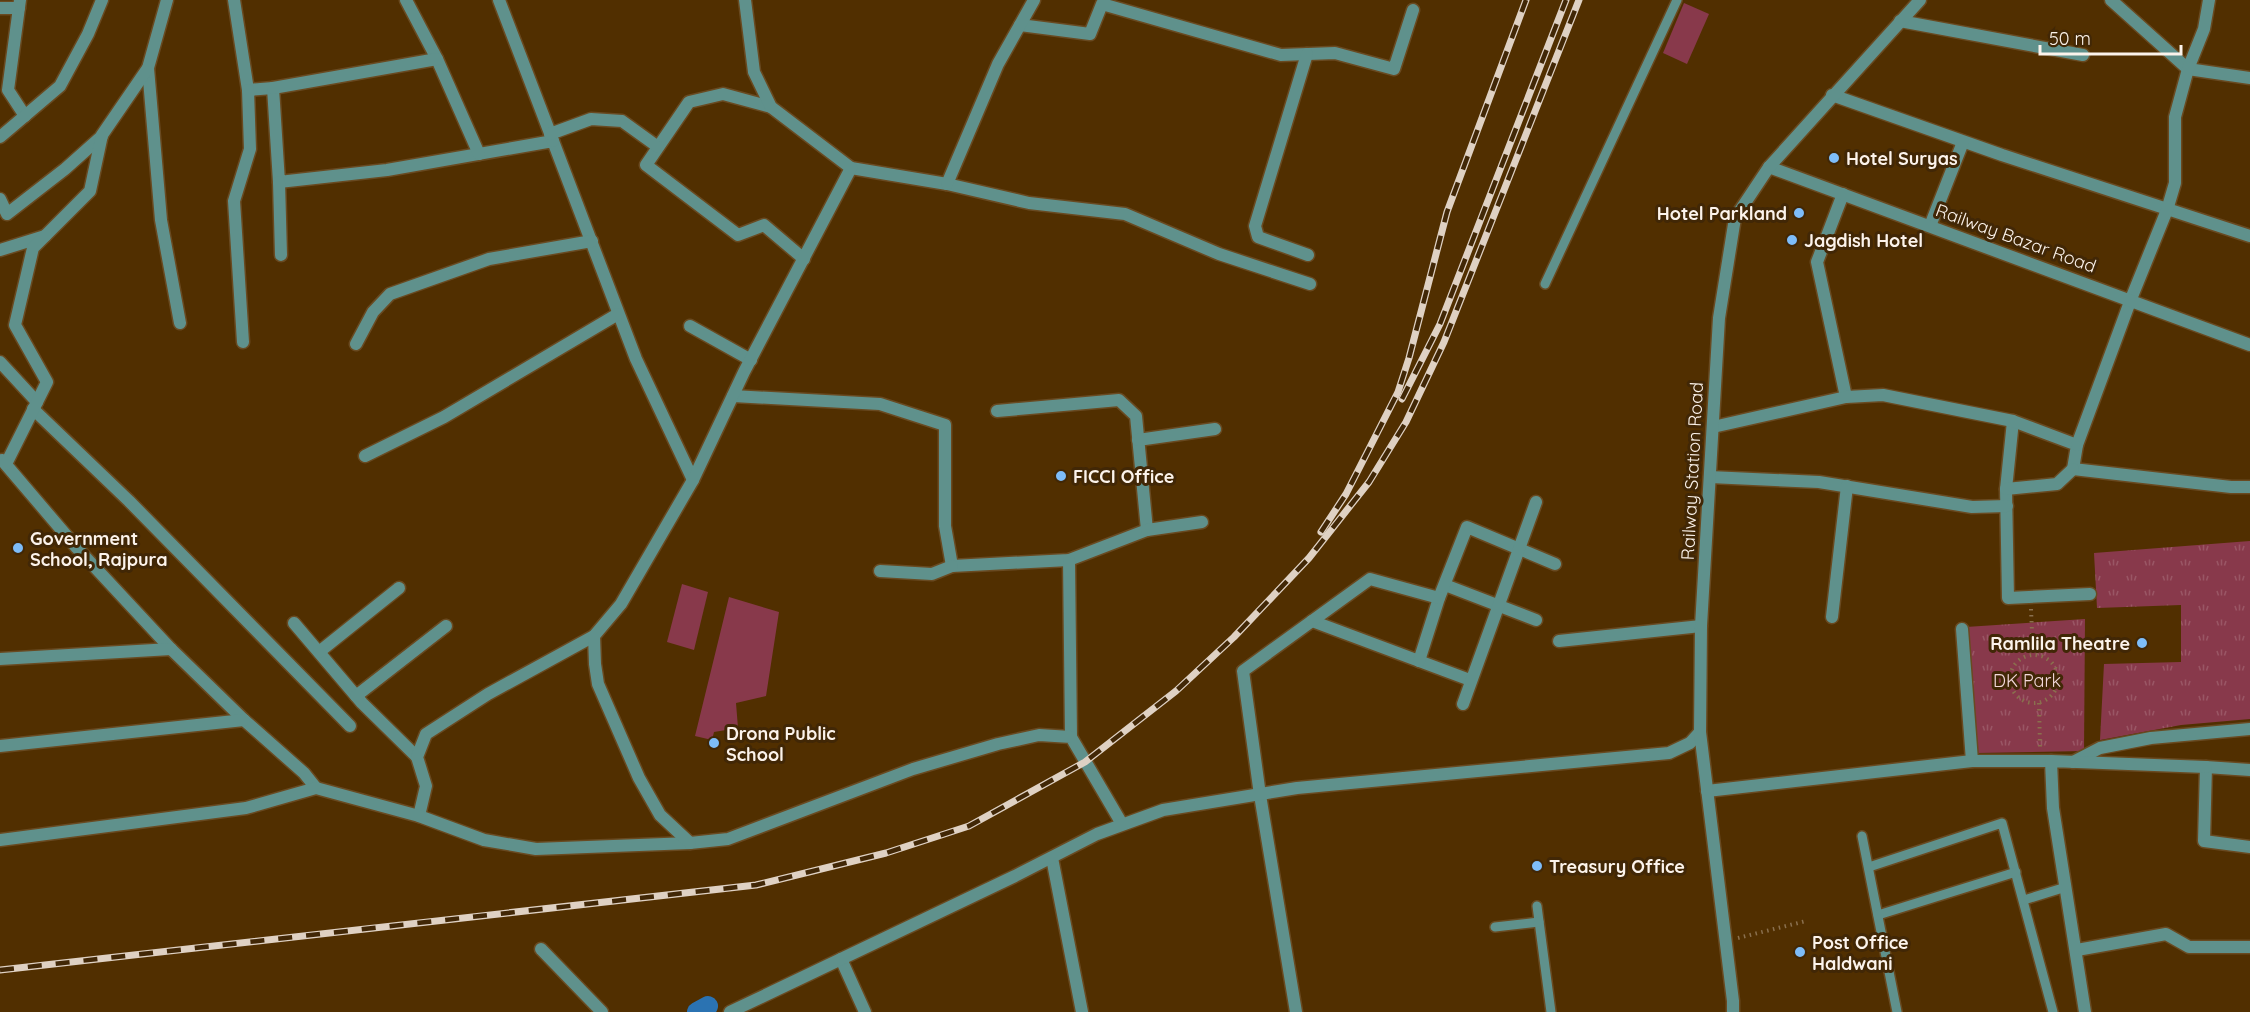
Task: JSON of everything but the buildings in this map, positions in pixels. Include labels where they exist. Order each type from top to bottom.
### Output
[{"type":"street","points":[[0,137],[60,86],[88,34],[102,0]]},
{"type":"street","points":[[0,199],[3,216],[65,169],[102,135],[148,68],[167,0]]},
{"type":"street","points":[[234,0],[248,90],[250,149],[234,201],[243,342]]},
{"type":"street","points":[[406,0],[437,59],[479,154]]},
{"type":"street","points":[[499,0],[636,359],[693,480]]},
{"type":"street","points":[[745,0],[754,72],[771,107]]},
{"type":"street","points":[[947,184],[998,64],[1034,0]]},
{"type":"street","name":"Railway Station Road","points":[[1733,1012],[1700,732],[1701,626],[1719,318],[1735,218],[1768,166],[1920,0]]},
{"type":"street","points":[[2111,0],[2188,69],[2250,78]]},
{"type":"street","points":[[2006,489],[2057,484],[2073,469],[2077,445],[2130,299],[2167,210],[2175,183],[2175,117],[2188,69],[2204,29],[2209,0]]},
{"type":"street","points":[[0,8],[20,4],[8,90],[25,116]]},
{"type":"street","points":[[1020,25],[1090,34],[1102,4],[1281,55],[1335,53],[1394,69],[1413,10]]},
{"type":"street","points":[[1900,21],[2083,55]]},
{"type":"street","points":[[1307,54],[1255,226],[1258,237],[1308,255]]},
{"type":"street","points":[[248,90],[273,88],[437,59]]},
{"type":"street","points":[[148,68],[161,220],[180,323]]},
{"type":"street","points":[[273,88],[281,255]]},
{"type":"street","points":[[804,259],[764,225],[738,235],[646,165],[689,102],[723,94],[771,107],[851,168],[947,184],[1029,203],[1125,214],[1219,254],[1310,285]]},
{"type":"street","points":[[1832,96],[1963,142],[2250,236]]},
{"type":"street","points":[[279,182],[387,170],[479,154],[551,138],[591,119],[622,121],[658,147]]},
{"type":"street","points":[[102,135],[90,191],[33,248],[15,325],[47,382],[3,460],[78,548],[171,649],[244,720],[304,773],[316,788]]},
{"type":"street","points":[[1930,226],[1963,142]]},
{"type":"street","name":"Railway Bazar Road","points":[[1768,166],[2250,345]]},
{"type":"street","points":[[417,757],[426,734],[488,693],[594,636],[621,604],[693,480],[751,360],[851,168]]},
{"type":"street","points":[[1843,194],[1817,262],[1846,397]]},
{"type":"street","points":[[0,250],[46,235]]},
{"type":"street","points":[[356,344],[373,312],[390,294],[489,260],[592,241]]},
{"type":"street","points":[[365,456],[444,417],[618,314]]},
{"type":"street","points":[[690,326],[751,360]]},
{"type":"street","points":[[0,362],[35,405],[350,726]]},
{"type":"street","points":[[1713,427],[1846,397],[1883,395],[2013,421],[2077,445]]},
{"type":"street","points":[[733,396],[880,404],[945,425],[945,526],[952,566]]},
{"type":"street","points":[[997,411],[1119,400],[1136,416],[1147,530]]},
{"type":"street","points":[[2013,421],[2006,489],[2008,598],[2090,594]]},
{"type":"street","points":[[1138,440],[1215,429]]},
{"type":"street","points":[[2073,469],[2231,487],[2250,487]]},
{"type":"street","points":[[1710,477],[1819,482],[1972,507],[2007,506]]},
{"type":"street","points":[[1832,617],[1847,486]]},
{"type":"street","points":[[1463,704],[1536,502]]},
{"type":"street","points":[[880,570],[932,574],[952,566],[1069,560],[1147,530],[1202,522]]},
{"type":"street","points":[[1419,661],[1439,598],[1467,527],[1555,564]]},
{"type":"street","points":[[1069,560],[1071,737],[1122,824]]},
{"type":"street","points":[[1296,1012],[1260,795],[1243,671],[1370,579],[1439,598]]},
{"type":"street","points":[[1445,585],[1536,620]]},
{"type":"street","points":[[319,652],[399,588]]},
{"type":"street","points":[[1312,621],[1470,680]]},
{"type":"street","points":[[294,623],[356,696],[417,757],[426,786],[419,816]]},
{"type":"street","points":[[356,696],[446,626]]},
{"type":"street","points":[[1559,641],[1701,626]]},
{"type":"street","points":[[1962,629],[1972,761]]},
{"type":"street","points":[[594,636],[598,684],[639,778],[660,815],[690,843]]},
{"type":"street","points":[[0,659],[171,649]]},
{"type":"street","points":[[0,746],[244,720]]},
{"type":"street","points":[[2071,763],[2100,748],[2151,738],[2250,729]]},
{"type":"street","points":[[730,1012],[751,1007],[841,959],[1122,824],[1163,810],[1297,788],[1669,753],[1690,744],[1700,732]]},
{"type":"street","points":[[0,840],[246,808],[316,788],[419,816],[484,840],[536,849],[690,843],[729,839],[913,769],[998,744],[1039,735],[1071,737]]},
{"type":"street","points":[[2046,760],[2085,1012]]},
{"type":"street","points":[[1707,791],[1972,761],[2046,760],[2250,770]]},
{"type":"street","points":[[2206,767],[2204,841],[2250,847]]},
{"type":"street","points":[[1052,858],[1082,1012]]},
{"type":"street","points":[[2077,950],[2166,934],[2189,947],[2250,947]]},
{"type":"street","points":[[541,949],[603,1012]]},
{"type":"street","points":[[841,959],[866,1012]]},
{"type":"lane","points":[[1545,284],[1677,0]]},
{"type":"lane","points":[[1869,867],[2002,823],[2054,1012]]},
{"type":"lane","points":[[1862,836],[1898,1012]]},
{"type":"lane","points":[[1878,915],[2016,872]]},
{"type":"lane","points":[[2024,900],[2066,887]]},
{"type":"lane","points":[[1537,906],[1551,1012]]},
{"type":"lane","points":[[1495,927],[1539,922]]},
{"type":"path","points":[[2030,597],[2033,654]]},
{"type":"path","points":[[2033,654],[2048,659],[2058,672],[2057,688],[2053,695],[2039,703],[2031,704],[2017,697],[2010,682],[2013,667],[2025,656],[2033,654]]},
{"type":"path","points":[[2039,703],[2046,760]]},
{"type":"path","points":[[1726,942],[1806,921]]},
{"type":"green space","points":[[1684,3],[1709,14],[1687,64],[1663,53]]},
{"type":"green space","points":[[2250,541],[2250,719],[2181,725],[2100,740],[2104,664],[2181,662],[2181,605],[2097,608],[2094,553]]},
{"type":"green space","points":[[682,584],[708,592],[694,650],[667,642]]},
{"type":"green space","points":[[729,597],[779,612],[766,696],[736,703],[738,728],[714,732],[712,740],[695,736]]},
{"type":"green space","name":"DK Park","points":[[2085,619],[2084,751],[1976,753],[1966,627]]},
{"type":"waterway","points":[[697,1012],[708,1006]]},
{"type":"railway","points":[[1321,532],[1346,494],[1398,392],[1447,212],[1526,0]]},
{"type":"railway","points":[[1402,399],[1440,324],[1566,0]]},
{"type":"railway","points":[[0,970],[756,885],[886,853],[969,826],[1085,762],[1176,691],[1234,637],[1309,558],[1369,482],[1406,422],[1444,342],[1579,0]]},
{"type":"place","name":"Hotel Suryas","points":[[1834,158]]},
{"type":"place","name":"Hotel Parkland","points":[[1799,213]]},
{"type":"place","name":"Jagdish Hotel","points":[[1792,240]]},
{"type":"place","name":"FICCI Office","points":[[1061,476]]},
{"type":"place","name":"Government School, Rajpura","points":[[18,548]]},
{"type":"place","name":"Ramlila Theatre","points":[[2142,643]]},
{"type":"place","name":"Drona Public School","points":[[714,743]]},
{"type":"place","name":"Treasury Office","points":[[1537,866]]},
{"type":"place","name":"Post Office Haldwani","points":[[1800,952]]}]
